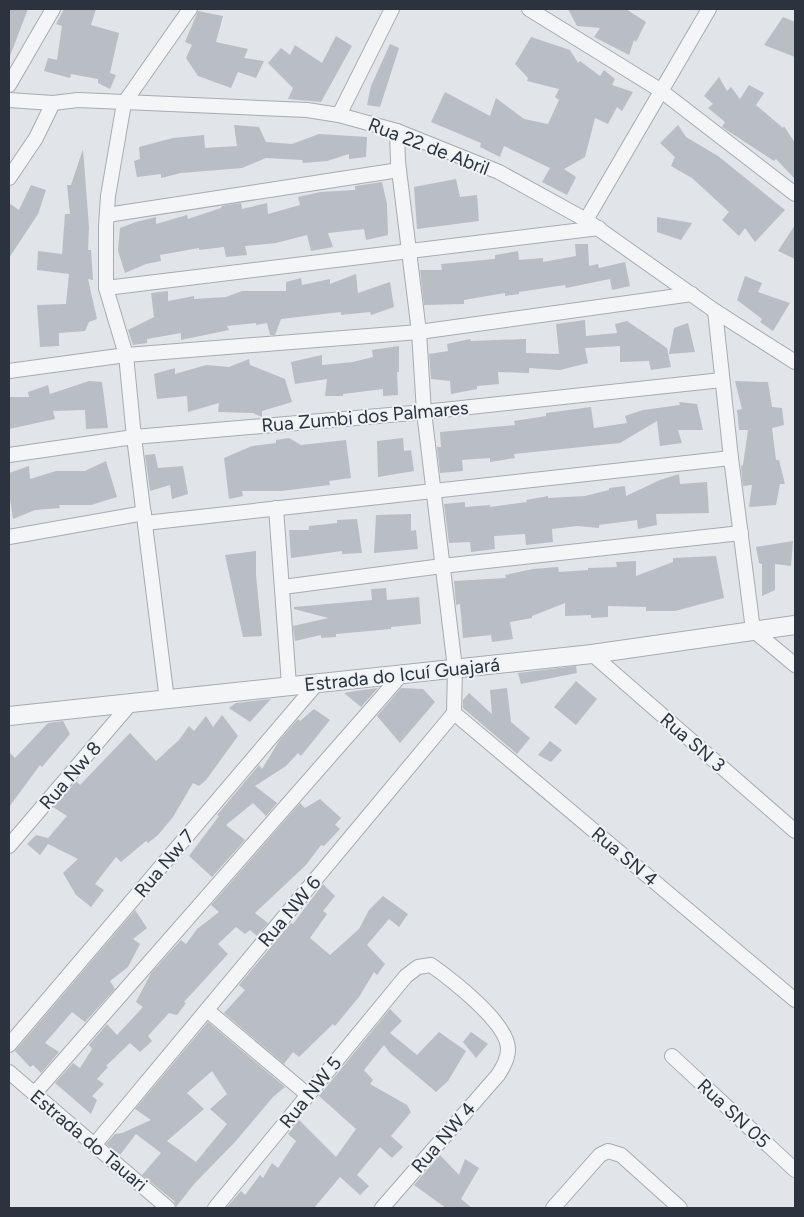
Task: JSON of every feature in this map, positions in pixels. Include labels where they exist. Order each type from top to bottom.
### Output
[{"type":"street","points":[[9,85],[53,9]]},
{"type":"street","points":[[167,700],[134,437],[126,355],[106,288],[107,215],[124,103],[190,9]]},
{"type":"street","points":[[339,115],[392,9]]},
{"type":"street","points":[[529,9],[660,90],[795,194]]},
{"type":"street","points":[[586,220],[660,90],[710,9]]},
{"type":"street","name":"Rua 22 de Abril","points":[[9,100],[52,103],[78,100],[307,110],[339,115],[397,131],[499,172],[586,220],[715,311],[795,362]]},
{"type":"street","points":[[9,178],[36,138],[52,103]]},
{"type":"street","points":[[397,131],[399,170],[419,332],[424,412],[456,668],[454,713]]},
{"type":"street","points":[[107,215],[399,170]]},
{"type":"street","points":[[106,288],[599,228]]},
{"type":"street","points":[[9,371],[126,355],[419,332],[692,294]]},
{"type":"street","points":[[715,311],[731,458],[753,630],[795,665]]},
{"type":"street","name":"Rua Zumbi dos Palmares","points":[[9,455],[134,437],[424,412],[722,380]]},
{"type":"street","points":[[9,537],[145,518],[276,508],[731,458]]},
{"type":"street","points":[[276,508],[289,685]]},
{"type":"street","points":[[283,587],[442,566],[741,533]]},
{"type":"street","name":"Estrada do Icuí Guajará","points":[[9,716],[167,700],[319,681],[592,654],[795,625]]},
{"type":"street","name":"Rua SN 3","points":[[592,654],[795,831]]},
{"type":"street","points":[[34,1094],[402,674]]},
{"type":"street","name":"Rua Nw 7","points":[[9,1045],[319,681]]},
{"type":"street","name":"Rua Nw 8","points":[[9,846],[132,703]]},
{"type":"street","name":"Rua SN 4","points":[[454,713],[795,1000]]},
{"type":"street","name":"Rua NW 6","points":[[95,1144],[454,713]]},
{"type":"street","name":"Rua NW 4","points":[[382,1208],[504,1065],[508,1050],[505,1036],[461,986],[431,965],[418,967],[406,976]]},
{"type":"street","name":"Rua NW 5","points":[[215,1208],[406,976]]},
{"type":"street","points":[[207,1010],[308,1095]]},
{"type":"street","name":"Rua SN 05","points":[[672,1056],[795,1170]]},
{"type":"street","name":"Estrada do Tauari","points":[[9,1072],[168,1208]]},
{"type":"street","points":[[553,1208],[600,1155],[614,1152],[631,1163],[680,1208]]},
{"type":"building","points":[[9,9],[28,9],[10,56],[9,56]]},
{"type":"building","points":[[64,9],[96,9],[91,25],[119,33],[110,73],[116,75],[110,89],[98,83],[98,79],[71,74],[70,78],[44,71],[48,58],[57,60],[62,26],[56,24]]},
{"type":"building","points":[[568,9],[626,9],[646,22],[636,42],[634,40],[629,55],[594,37],[600,28],[577,26]]},
{"type":"building","points":[[198,11],[223,16],[216,42],[248,49],[244,58],[264,61],[256,78],[238,72],[231,88],[198,76],[186,58],[192,45],[185,42]]},
{"type":"building","points":[[783,17],[795,22],[795,57],[764,45]]},
{"type":"building","points":[[336,36],[352,46],[321,102],[288,99],[293,88],[268,63],[281,48],[290,55],[295,45],[322,63]]},
{"type":"building","points":[[531,37],[570,50],[578,63],[580,61],[600,76],[604,70],[615,79],[612,85],[633,92],[622,111],[617,107],[608,124],[595,118],[585,157],[564,169],[576,177],[567,195],[542,182],[550,168],[504,146],[500,157],[480,147],[481,143],[431,122],[445,92],[490,116],[496,98],[524,119],[548,124],[559,100],[555,97],[559,89],[527,81],[528,78],[515,64]]},
{"type":"building","points":[[390,44],[399,48],[380,107],[367,105],[371,86]]},
{"type":"building","points":[[719,77],[727,91],[731,87],[740,99],[749,85],[764,93],[756,105],[783,128],[784,126],[795,143],[795,179],[776,159],[774,161],[722,127],[725,122],[708,108],[713,104],[704,96]]},
{"type":"building","points":[[234,125],[259,127],[266,142],[292,144],[319,134],[367,137],[366,157],[349,159],[349,154],[327,161],[303,163],[302,160],[266,158],[242,168],[181,173],[161,178],[161,174],[137,177],[134,161],[140,159],[139,147],[173,138],[204,135],[205,148],[237,146]]},
{"type":"building","points":[[678,125],[686,137],[718,156],[785,210],[755,242],[745,228],[739,236],[722,220],[729,212],[692,178],[671,166],[675,157],[660,143]]},
{"type":"building","points":[[83,149],[89,227],[88,250],[91,250],[93,280],[88,279],[97,319],[89,322],[85,331],[59,333],[59,346],[40,347],[37,305],[66,304],[69,274],[37,270],[38,251],[62,254],[65,214],[70,214],[67,185],[71,185]]},
{"type":"building","points":[[456,179],[460,197],[477,195],[479,221],[417,229],[414,187]]},
{"type":"building","points":[[382,182],[387,204],[388,235],[366,240],[364,229],[328,233],[333,247],[311,251],[307,235],[276,243],[245,246],[247,255],[226,257],[224,247],[199,250],[199,248],[160,255],[161,261],[146,264],[125,273],[118,251],[120,228],[136,222],[156,217],[156,224],[187,215],[188,219],[221,208],[222,206],[241,203],[242,209],[267,203],[268,214],[300,205],[298,197],[320,192],[355,190],[355,186]]},
{"type":"building","points":[[31,185],[46,190],[38,214],[9,258],[9,203],[19,210]]},
{"type":"building","points":[[657,217],[692,223],[681,240],[657,232]]},
{"type":"building","points":[[795,225],[795,259],[778,251]]},
{"type":"building","points":[[575,244],[588,244],[589,266],[598,264],[599,268],[625,262],[630,286],[612,290],[610,279],[566,288],[565,285],[519,292],[519,294],[505,296],[505,293],[464,300],[464,304],[424,305],[420,270],[442,270],[441,264],[495,259],[495,255],[518,251],[519,260],[543,258],[543,262],[576,256]]},
{"type":"building","points":[[356,274],[358,293],[390,282],[394,307],[371,315],[370,312],[341,315],[341,312],[281,319],[275,335],[270,335],[267,323],[256,325],[256,323],[227,326],[229,330],[181,340],[181,333],[147,339],[147,343],[133,345],[128,330],[154,317],[151,293],[168,291],[168,301],[194,296],[194,299],[226,297],[242,291],[286,291],[286,282],[301,278],[302,285],[330,279],[330,284]]},
{"type":"building","points":[[745,276],[762,283],[758,292],[790,303],[773,331],[760,322],[762,319],[737,300]]},
{"type":"building","points":[[585,320],[586,336],[617,333],[615,324],[627,321],[667,348],[671,367],[651,370],[649,361],[620,362],[620,346],[585,348],[588,363],[560,370],[529,368],[529,373],[498,372],[499,384],[477,386],[477,389],[451,394],[450,381],[431,379],[429,354],[448,351],[447,344],[470,339],[471,341],[526,339],[526,353],[559,354],[556,324]]},
{"type":"building","points":[[688,323],[695,352],[669,354],[674,328]]},
{"type":"building","points":[[399,346],[398,395],[383,396],[383,389],[343,394],[343,396],[325,396],[327,379],[295,384],[291,362],[322,355],[322,365],[353,362],[373,357],[372,350]]},
{"type":"building","points":[[249,359],[250,365],[285,379],[292,402],[262,411],[262,417],[253,413],[218,412],[219,403],[188,412],[187,396],[157,399],[154,374],[175,368],[175,374],[206,365],[229,367]]},
{"type":"building","points":[[89,381],[102,382],[108,428],[86,429],[85,410],[53,411],[55,419],[9,429],[9,397],[29,397],[28,392],[48,385],[50,394]]},
{"type":"building","points":[[735,381],[768,382],[772,407],[782,408],[784,425],[772,428],[776,460],[779,460],[785,484],[780,484],[776,505],[749,507],[752,485],[743,486],[741,466],[743,465],[748,430],[739,430],[737,410],[742,409]]},
{"type":"building","points":[[679,402],[697,404],[703,430],[678,430],[682,443],[660,446],[657,421],[620,443],[514,454],[515,458],[490,462],[490,458],[462,460],[463,471],[440,473],[437,447],[441,447],[440,432],[515,425],[514,421],[546,416],[546,413],[591,407],[594,428],[627,423],[625,416],[643,410],[680,405]]},
{"type":"building","points":[[289,438],[301,445],[346,440],[351,478],[329,481],[330,485],[281,491],[242,491],[243,496],[229,499],[224,458],[252,446],[276,443],[276,440]]},
{"type":"building","points":[[403,438],[404,451],[411,450],[414,471],[378,477],[377,441]]},
{"type":"building","points":[[155,454],[158,468],[183,466],[188,494],[172,499],[170,485],[150,491],[145,455]]},
{"type":"building","points":[[106,461],[117,497],[91,505],[59,505],[60,508],[35,510],[13,519],[9,492],[9,473],[29,466],[30,479],[56,471],[85,471]]},
{"type":"building","points":[[679,474],[680,484],[707,482],[709,513],[656,514],[657,525],[638,529],[637,520],[599,525],[599,528],[577,526],[552,529],[553,542],[526,545],[525,534],[494,536],[495,549],[471,552],[470,542],[449,543],[444,504],[465,502],[465,507],[490,505],[490,507],[527,502],[526,500],[548,496],[548,498],[585,496],[609,490],[609,488],[625,486],[626,496],[660,480]]},
{"type":"building","points":[[411,514],[411,531],[416,530],[418,549],[374,553],[376,515]]},
{"type":"building","points":[[357,519],[362,553],[342,554],[342,551],[291,558],[289,530],[309,530],[309,526],[337,523],[337,520]]},
{"type":"building","points":[[793,541],[791,566],[775,564],[775,590],[762,596],[762,564],[759,563],[756,547]]},
{"type":"building","points":[[256,551],[256,575],[262,636],[243,637],[225,555]]},
{"type":"building","points":[[716,556],[724,598],[675,611],[646,611],[646,607],[608,606],[608,617],[591,618],[591,615],[565,616],[565,603],[532,616],[532,618],[510,622],[513,639],[492,642],[491,635],[463,638],[460,604],[456,605],[454,581],[506,578],[505,575],[533,569],[558,567],[559,572],[617,567],[616,562],[636,561],[636,576],[673,562],[673,558]]},
{"type":"building","points":[[386,588],[387,600],[419,597],[421,624],[336,634],[336,637],[321,638],[321,635],[295,641],[293,626],[328,618],[294,609],[294,607],[372,600],[371,589]]},
{"type":"building","points":[[576,666],[577,673],[521,684],[518,673]]},
{"type":"building","points":[[576,681],[597,699],[576,725],[554,707]]},
{"type":"building","points":[[378,688],[361,707],[344,693],[355,691]]},
{"type":"building","points":[[401,688],[423,689],[435,702],[400,743],[377,716]]},
{"type":"building","points":[[507,688],[511,722],[530,738],[517,754],[463,708],[463,700],[469,693],[492,714],[490,690]]},
{"type":"building","points":[[271,699],[250,722],[229,708],[236,703]]},
{"type":"building","points":[[314,709],[330,720],[301,756],[298,753],[286,766],[255,786],[277,803],[266,816],[253,803],[226,825],[245,840],[212,877],[189,856],[219,816],[217,815],[259,765],[262,769],[279,741],[298,719],[300,721]]},
{"type":"building","points":[[222,715],[238,736],[206,780],[199,786],[193,783],[173,817],[158,835],[148,843],[146,841],[121,862],[116,857],[95,884],[104,890],[91,907],[76,895],[63,873],[78,859],[48,844],[40,855],[27,844],[36,835],[48,838],[67,816],[53,807],[76,781],[80,785],[130,733],[156,761],[179,740],[189,726],[194,731],[206,716],[213,727]]},
{"type":"building","points":[[63,721],[70,734],[42,767],[40,765],[9,807],[9,752],[15,758],[48,723]]},
{"type":"building","points":[[550,741],[562,750],[551,762],[538,755]]},
{"type":"building","points":[[320,799],[341,818],[335,825],[340,829],[324,846],[321,845],[306,865],[255,913],[268,923],[257,936],[250,930],[245,934],[236,927],[218,944],[228,954],[184,1002],[186,1003],[177,1015],[169,1013],[148,1036],[152,1041],[140,1052],[130,1043],[106,1066],[108,1067],[97,1079],[104,1084],[92,1096],[97,1100],[91,1114],[55,1083],[73,1063],[80,1068],[92,1049],[89,1045],[107,1024],[117,1035],[143,1007],[136,1002],[151,973],[181,940],[186,944],[197,929],[219,912],[211,905],[300,803],[305,808]]},
{"type":"building","points":[[323,884],[335,896],[323,911],[327,914],[310,938],[330,955],[359,929],[369,910],[383,896],[408,914],[399,927],[389,919],[367,945],[385,964],[377,975],[374,972],[359,997],[335,1026],[333,1024],[299,1057],[293,1052],[284,1064],[224,1013],[245,990],[239,985],[291,923],[293,924]]},
{"type":"building","points":[[135,910],[147,928],[133,939],[140,944],[128,967],[110,981],[115,989],[85,1022],[72,1012],[45,1043],[59,1052],[41,1073],[33,1065],[30,1067],[15,1051]]},
{"type":"building","points":[[390,1009],[402,1021],[390,1033],[417,1055],[439,1032],[466,1051],[448,1081],[436,1092],[390,1053],[384,1045],[364,1070],[373,1080],[370,1084],[407,1105],[411,1112],[391,1136],[403,1147],[392,1158],[380,1147],[357,1175],[369,1186],[360,1195],[340,1177],[314,1208],[226,1208],[241,1191],[245,1195],[260,1175],[263,1178],[272,1163],[278,1168],[296,1141],[288,1134],[299,1120],[336,1157],[356,1129],[319,1096]]},
{"type":"building","points":[[208,1022],[285,1087],[273,1097],[235,1142],[195,1183],[176,1207],[174,1201],[142,1175],[161,1153],[136,1134],[120,1155],[106,1144],[115,1134],[122,1133],[151,1120],[135,1109]],"holes":[[[212,1071],[227,1094],[210,1109],[227,1124],[196,1162],[167,1141],[204,1109],[187,1093]]]},
{"type":"building","points":[[471,1032],[488,1044],[476,1058],[463,1042]]},
{"type":"building","points":[[440,1155],[459,1175],[465,1159],[479,1168],[461,1199],[472,1208],[446,1208],[414,1185]]}]
